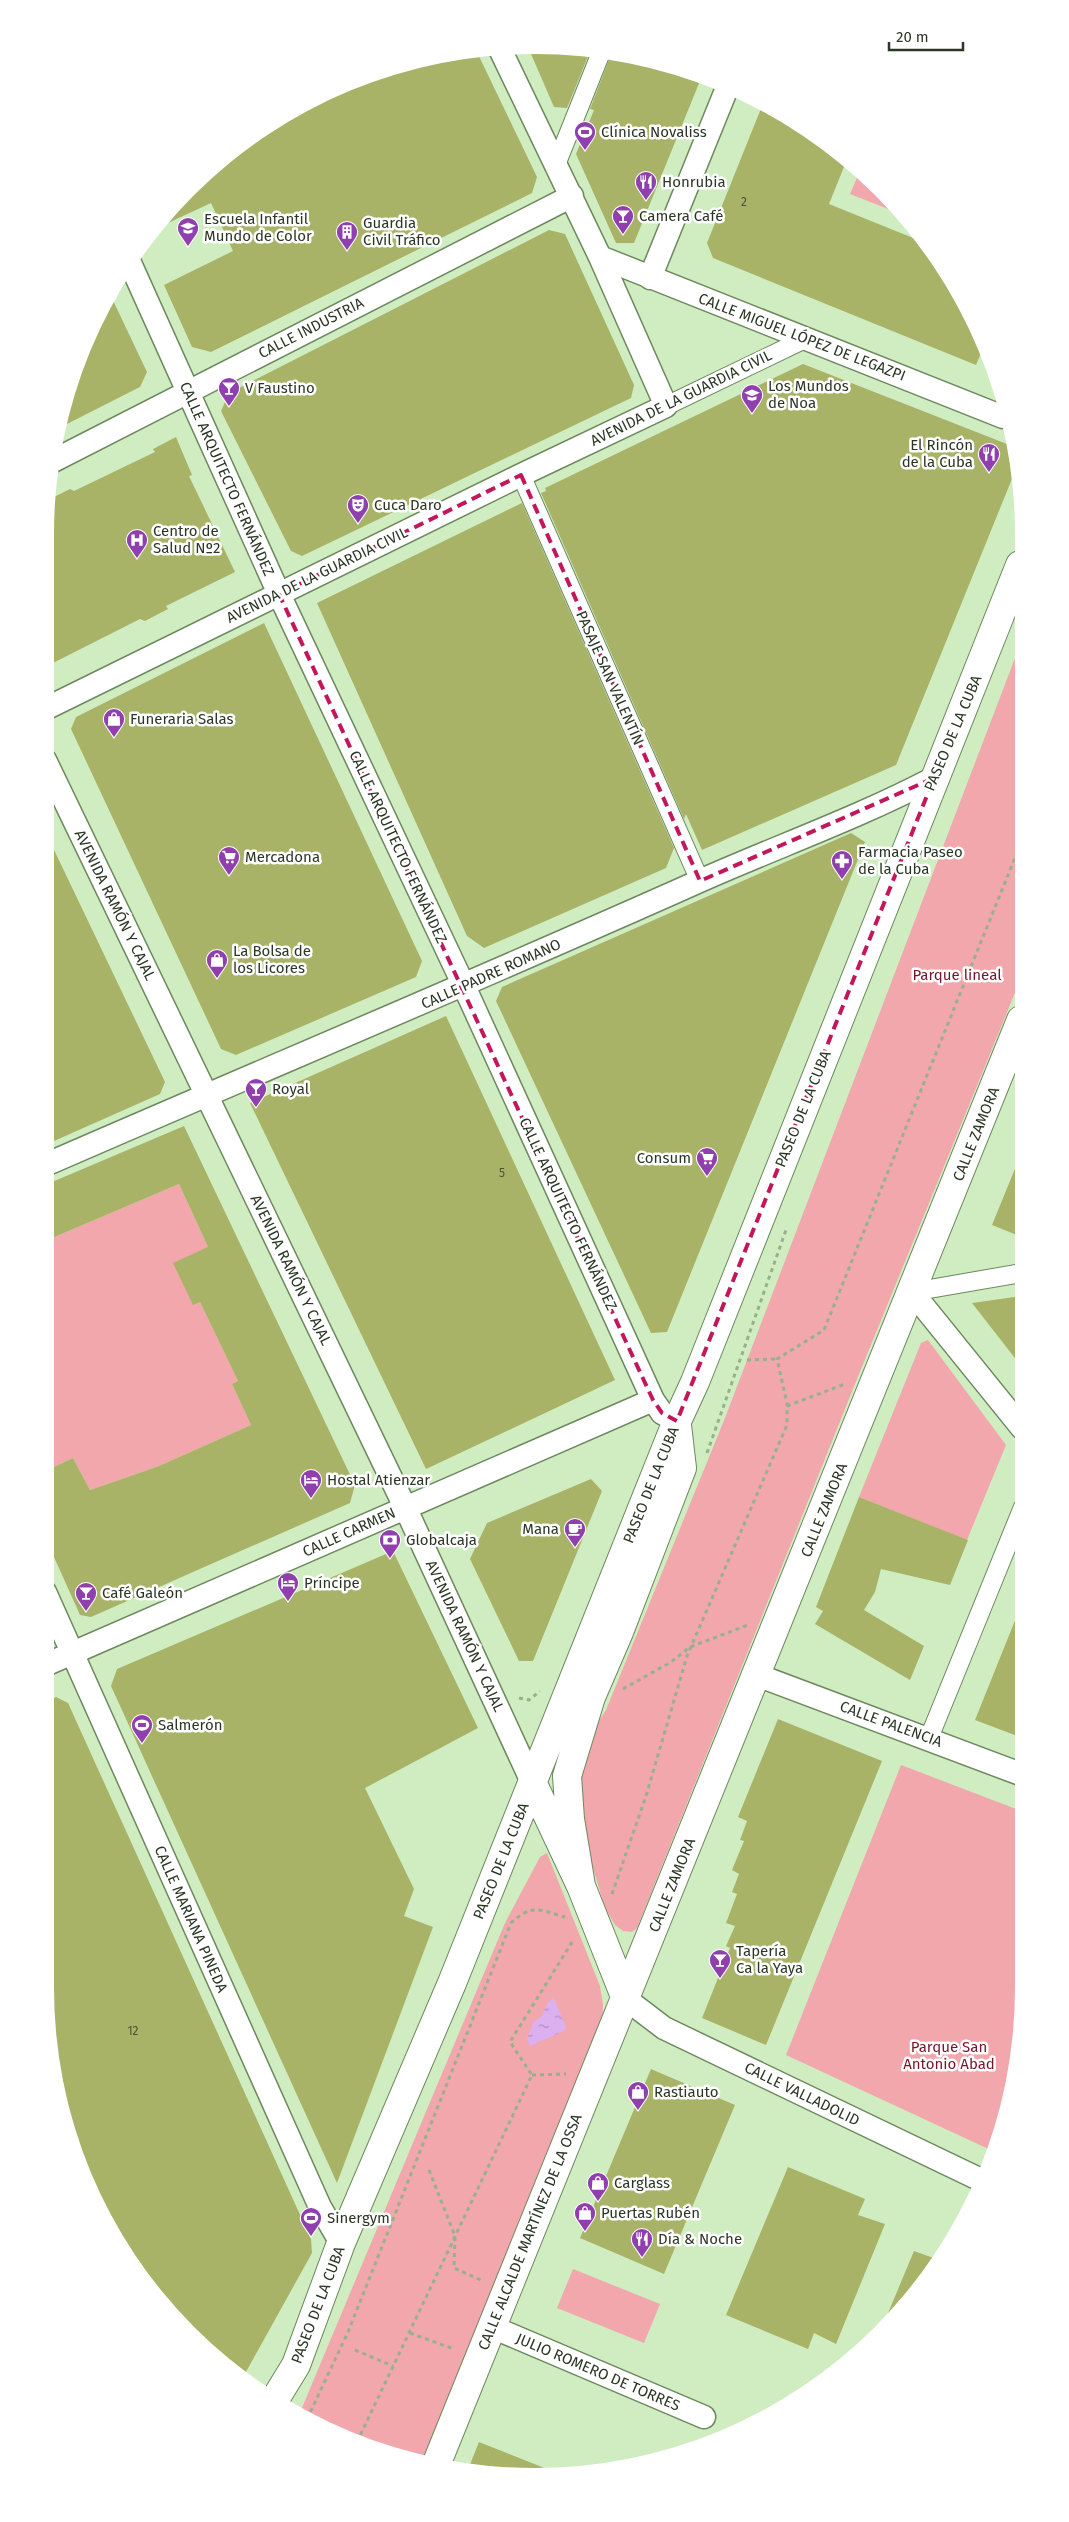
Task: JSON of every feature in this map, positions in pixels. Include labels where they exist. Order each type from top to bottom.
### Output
[{"type":"main road","name":"PASEO DE LA CUBA","points":[[278,2394],[296,2365],[342,2243],[452,1983],[677,1421],[716,1330],[934,778],[955,733],[1015,578]]},
{"type":"main road","name":"CALLE ZAMORA","points":[[626,1999],[1015,1035]]},
{"type":"main road","points":[[580,1886],[570,1819],[567,1776],[591,1697],[619,1632],[682,1468],[677,1421]]},
{"type":"main road","points":[[532,1782],[580,1886],[626,1999]]},
{"type":"main road","name":"CALLE ALCALDE MARTÍNEZ DE LA OSSA","points":[[439,2458],[626,1999]]},
{"type":"street","points":[[503,55],[572,196],[666,406]]},
{"type":"street","points":[[556,165],[599,58]]},
{"type":"street","points":[[650,278],[724,93]]},
{"type":"street","name":"CALLE INDUSTRIA","points":[[60,457],[572,196]]},
{"type":"street","name":"CALLE MIGUEL LÓPEZ DE LEGAZPI","points":[[600,257],[1000,416]]},
{"type":"street","name":"CALLE ARQUITECTO FERNÁNDEZ","points":[[133,270],[279,594],[464,986],[653,1400],[662,1413],[677,1421]]},
{"type":"street","name":"AVENIDA DE LA GUARDIA CIVIL","points":[[54,705],[521,475],[805,339]]},
{"type":"street","name":"PASAJE SAN VALENTÍN","points":[[521,475],[700,881]]},
{"type":"street","name":"CALLE PADRE ROMANO","points":[[54,1161],[464,986],[700,881],[894,799],[934,778]]},
{"type":"street","name":"AVENIDA RAMÓN Y CAJAL","points":[[54,779],[405,1507],[532,1782]]},
{"type":"street","points":[[1015,1274],[912,1292],[1015,1419]]},
{"type":"street","name":"CALLE CARMEN","points":[[54,1661],[653,1400]]},
{"type":"street","points":[[929,1738],[1015,1527]]},
{"type":"street","name":"CALLE MARIANA PINEDA","points":[[54,1612],[320,2207],[342,2243]]},
{"type":"street","name":"CALLE PALENCIA","points":[[757,1675],[1015,1772]]},
{"type":"street","name":"CALLE VALLADOLID","points":[[626,1999],[664,2028],[976,2177]]},
{"type":"street","name":"JULIO ROMERO DE TORRES","points":[[492,2327],[704,2417]]},
{"type":"path","points":[[747,1360],[777,1359],[824,1330],[1015,858]]},
{"type":"path","points":[[610,1896],[615,1888],[646,1796],[690,1647],[787,1425],[787,1406],[777,1359]]},
{"type":"path","points":[[787,1406],[850,1382]]},
{"type":"path","points":[[620,1690],[672,1662],[690,1647],[750,1625]]},
{"type":"path","points":[[532,2075],[510,2042],[578,1932]]},
{"type":"path","points":[[532,2075],[574,2073]]},
{"type":"path","points":[[361,2436],[532,2075]]},
{"type":"path","points":[[429,2170],[455,2236],[454,2268],[486,2282]]},
{"type":"path","points":[[410,2333],[460,2351]]},
{"type":"path","points":[[355,2350],[393,2366]]},
{"type":"highlighted area","points":[[521,475],[700,881],[934,778],[677,1421],[662,1413],[653,1400],[279,594]]},
{"type":"green space","points":[[857,178],[887,209],[850,194]]},
{"type":"green space","name":"Parque lineal","points":[[1015,658],[1015,993],[855,1384],[637,1928],[632,1932],[623,1931],[615,1925],[605,1908],[580,1825],[578,1767],[592,1731],[606,1710],[725,1418]]},
{"type":"green space","points":[[179,1184],[208,1247],[200,1302],[238,1381],[232,1384],[251,1425],[159,1466],[90,1490],[73,1458],[54,1467],[54,1237]]},
{"type":"green space","points":[[928,1340],[1006,1445],[967,1540],[859,1497],[921,1343]]},
{"type":"green space","name":"Parque San Antonio Abad","points":[[901,1765],[1015,1809],[1014,2019],[1006,2081],[988,2149],[786,2055]]},
{"type":"green space","points":[[547,1853],[600,1986],[603,2005],[602,2025],[427,2456],[380,2443],[351,2432],[302,2408],[505,1923],[540,1857]]},
{"type":"green space","points":[[573,2269],[660,2304],[644,2343],[557,2308]]},
{"type":"water","points":[[554,1998],[566,2027],[564,2031],[530,2046],[527,2039],[534,2021],[542,2016],[548,2002]]},
{"type":"building","points":[[531,54],[588,57],[567,108],[554,107]]},
{"type":"building","points":[[479,57],[537,177],[532,193],[211,352],[192,347],[164,285],[233,251],[211,203],[169,222],[218,173],[242,153],[294,118],[322,103],[380,79],[410,70]]},
{"type":"building","points":[[609,60],[659,70],[699,83],[634,243],[616,243],[576,154],[594,110],[590,109]]},
{"type":"building","points":[[760,110],[802,135],[844,167],[829,204],[912,238],[934,267],[966,322],[980,354],[976,365],[713,258],[707,243]]},
{"type":"building","points":[[549,230],[565,234],[634,385],[631,398],[302,556],[291,551],[221,411],[229,393]]},
{"type":"building","points":[[114,302],[147,372],[140,387],[67,424],[79,380],[90,351]]},
{"type":"building","points":[[803,364],[1006,444],[1012,479],[896,765],[702,850],[686,814],[684,819],[541,493],[546,491],[545,488]]},
{"type":"building","name":"Centro de Salud Nº2","points":[[176,437],[192,475],[189,476],[235,572],[166,606],[168,609],[145,621],[140,619],[54,662],[56,496],[70,489],[74,491],[155,452],[153,449]]},
{"type":"building","points":[[522,503],[674,848],[666,868],[484,948],[467,936],[317,603]]},
{"type":"building","points":[[264,623],[422,961],[416,977],[236,1055],[221,1049],[71,729],[76,717]]},
{"type":"building","points":[[851,833],[865,842],[667,1332],[651,1333],[496,1001],[502,987]]},
{"type":"building","points":[[54,850],[165,1082],[160,1094],[54,1141]]},
{"type":"building","points":[[446,1016],[615,1380],[426,1469],[250,1103]]},
{"type":"building","points":[[184,1126],[355,1485],[350,1503],[91,1617],[80,1615],[54,1557],[54,1467],[73,1458],[90,1490],[159,1466],[251,1425],[232,1384],[238,1381],[200,1302],[193,1305],[173,1263],[208,1247],[179,1184],[54,1237],[54,1181]]},
{"type":"building","points":[[1015,1169],[1015,1234],[992,1225]]},
{"type":"building","points":[[1015,1297],[1015,1358],[972,1303]]},
{"type":"building","points":[[591,1479],[602,1491],[533,1661],[519,1661],[470,1559],[487,1523]]},
{"type":"building","points":[[859,1497],[968,1540],[950,1585],[881,1569],[875,1592],[864,1610],[924,1646],[910,1680],[815,1624],[823,1611],[816,1607]]},
{"type":"building","points":[[393,1551],[478,1728],[365,1788],[414,1889],[404,1916],[433,1927],[337,2183],[111,1686],[117,1669]]},
{"type":"building","points":[[1015,1620],[1015,1735],[975,1720]]},
{"type":"building","points":[[56,1697],[68,1703],[311,2239],[312,2253],[246,2372],[218,2349],[173,2304],[135,2255],[103,2200],[79,2142],[70,2112],[58,2050],[55,2019],[54,1698]]},
{"type":"building","points":[[778,1719],[882,1761],[766,2045],[702,2018],[730,1948],[726,1946],[735,1926],[726,1923],[737,1894],[732,1892],[739,1874],[732,1870],[744,1841],[740,1840],[747,1821],[738,1817]]},
{"type":"building","points":[[651,2069],[735,2105],[664,2274],[580,2238]]},
{"type":"building","points":[[788,2167],[865,2199],[858,2215],[885,2224],[836,2344],[814,2333],[808,2349],[726,2315]]},
{"type":"building","points":[[914,2251],[932,2258],[916,2280],[889,2312]]},
{"type":"building","points":[[479,2442],[544,2468],[503,2467],[470,2464]]},
{"type":"place","name":"Clínica Novaliss","points":[[585,151]]},
{"type":"place","name":"Honrubia","points":[[646,201]]},
{"type":"place","name":"Camera Café","points":[[623,235]]},
{"type":"place","name":"Escuela Infantil Mundo de Color","points":[[188,247]]},
{"type":"place","name":"Guardia Civil Tráfico","points":[[347,251]]},
{"type":"place","name":"V Faustino","points":[[229,407]]},
{"type":"place","name":"Los Mundos de Noa","points":[[752,414]]},
{"type":"place","name":"El Rincón de la Cuba","points":[[989,473]]},
{"type":"place","name":"Cuca Daro","points":[[358,524]]},
{"type":"place","name":"Centro de Salud Nº2","points":[[137,559]]},
{"type":"place","name":"Funeraria Salas","points":[[114,738]]},
{"type":"place","name":"Mercadona","points":[[229,876]]},
{"type":"place","name":"Farmacia Paseo de la Cuba","points":[[842,880]]},
{"type":"place","name":"La Bolsa de los Licores","points":[[217,979]]},
{"type":"place","name":"Royal","points":[[256,1108]]},
{"type":"place","name":"Consum","points":[[707,1177]]},
{"type":"place","name":"Hostal Atienzar","points":[[311,1499]]},
{"type":"place","name":"Mana","points":[[575,1548]]},
{"type":"place","name":"Globalcaja","points":[[390,1559]]},
{"type":"place","name":"Príncipe","points":[[288,1602]]},
{"type":"place","name":"Café Galeón","points":[[86,1612]]},
{"type":"place","name":"Salmerón","points":[[142,1744]]},
{"type":"place","name":"Tapería Ca la Yaya","points":[[720,1979]]},
{"type":"place","name":"Rastiauto","points":[[638,2111]]},
{"type":"place","name":"Carglass","points":[[598,2202]]},
{"type":"place","name":"Puertas Rubén","points":[[585,2232]]},
{"type":"place","name":"Sinergym","points":[[311,2237]]},
{"type":"place","name":"Día & Noche","points":[[642,2258]]}]
